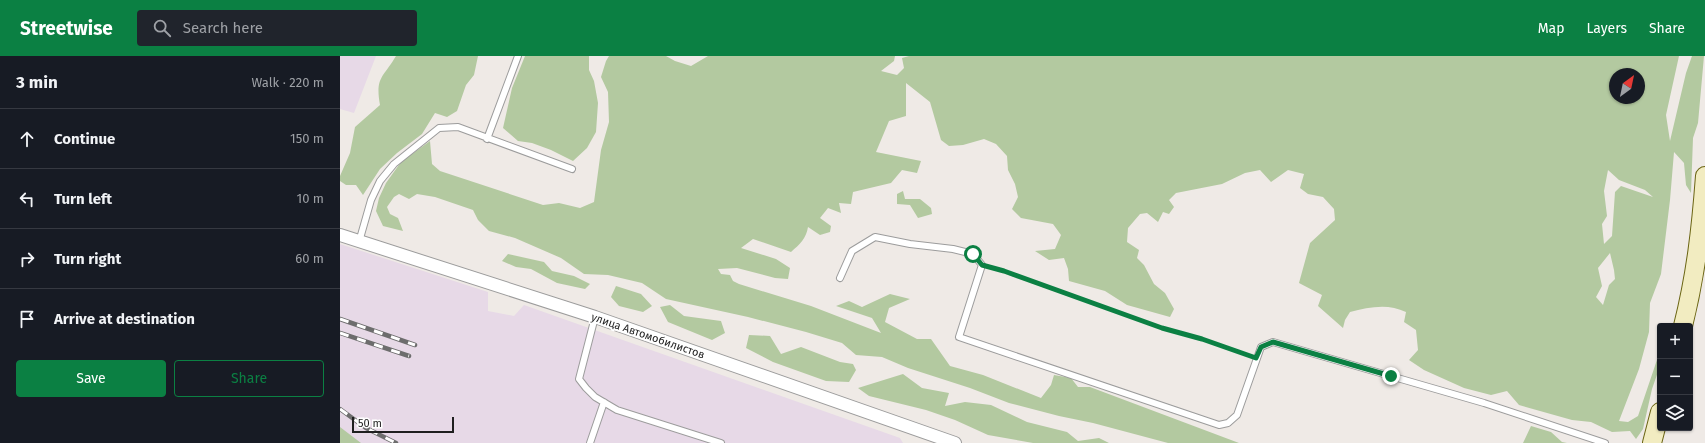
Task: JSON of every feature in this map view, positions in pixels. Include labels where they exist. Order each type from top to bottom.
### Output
[{"type":"street","points":[[1684,323],[1692,289],[1699,247],[1705,176]]},
{"type":"street","name":"улица Автомобилистов","points":[[340,235],[595,317],[955,443]]},
{"type":"street","points":[[1652,443],[1657,424]]},
{"type":"lane","points":[[487,139],[518,56]]},
{"type":"lane","points":[[359,242],[371,200],[380,181],[394,164],[439,128],[458,127],[487,139],[572,169]]},
{"type":"lane","points":[[840,278],[852,251],[875,237],[910,244],[953,249],[973,254],[982,265],[959,337],[1219,425],[1228,423],[1237,415],[1261,347],[1273,342],[1484,403],[1605,443]]},
{"type":"lane","points":[[595,317],[579,379],[586,388],[617,410],[721,443]]},
{"type":"lane","points":[[590,443],[604,402]]},
{"type":"path","points":[[982,265],[1004,271],[1162,328],[1202,339],[1256,358]]},
{"type":"shaded area","points":[[340,56],[376,56],[354,113],[340,109]]},
{"type":"shaded area","points":[[340,244],[488,292],[488,311],[514,316],[524,305],[900,438],[903,443],[340,443]]},
{"type":"green space","points":[[396,56],[478,56],[474,75],[466,85],[457,111],[447,117],[435,113],[422,134],[397,153],[380,169],[363,195],[356,185],[346,185],[340,181],[340,176],[350,153],[355,127],[380,105],[379,83]]},
{"type":"green space","points":[[525,56],[589,56],[589,70],[594,81],[598,103],[596,132],[587,148],[573,161],[551,150],[532,143],[518,141],[503,128],[512,88]]},
{"type":"green space","points":[[609,56],[666,56],[675,61],[691,66],[708,56],[895,56],[894,61],[881,71],[897,75],[904,68],[902,58],[909,56],[1679,56],[1666,115],[1670,141],[1686,73],[1692,56],[1704,56],[1698,123],[1693,138],[1691,193],[1686,185],[1684,163],[1674,152],[1661,274],[1650,303],[1649,332],[1639,369],[1619,421],[1628,422],[1638,416],[1657,360],[1657,375],[1652,389],[1643,429],[1636,439],[1630,431],[1612,432],[1591,422],[1572,420],[1519,405],[1507,391],[1491,395],[1464,388],[1424,370],[1409,360],[1418,350],[1416,330],[1404,322],[1406,312],[1399,309],[1378,307],[1350,312],[1345,320],[1343,328],[1318,306],[1322,295],[1299,283],[1310,243],[1335,220],[1334,209],[1323,197],[1308,194],[1300,188],[1304,174],[1288,170],[1271,182],[1260,170],[1245,173],[1222,184],[1176,193],[1169,200],[1174,207],[1169,214],[1163,212],[1158,222],[1147,213],[1140,214],[1128,228],[1127,242],[1139,250],[1137,258],[1144,265],[1154,284],[1165,293],[1174,309],[1170,317],[1127,305],[1105,291],[1069,281],[1068,269],[1064,258],[1049,260],[1035,251],[1055,249],[1061,235],[1053,224],[1021,218],[1012,209],[1018,197],[1015,184],[1008,170],[1007,156],[996,144],[984,139],[963,145],[949,146],[941,140],[930,102],[906,83],[906,116],[889,121],[876,152],[921,161],[917,173],[902,170],[891,183],[853,192],[851,204],[839,203],[841,213],[828,208],[820,218],[831,226],[830,232],[820,235],[808,227],[800,244],[791,252],[753,239],[741,248],[776,259],[790,268],[788,279],[775,278],[737,268],[718,269],[721,274],[730,275],[733,281],[739,284],[811,306],[881,333],[872,318],[836,306],[849,301],[862,307],[890,294],[910,299],[889,308],[885,322],[917,339],[931,339],[950,366],[983,375],[1041,398],[1051,385],[1054,375],[1071,378],[1078,387],[1090,387],[1239,443],[1168,443],[1093,423],[1059,416],[1009,403],[970,388],[908,368],[882,357],[856,355],[842,343],[806,332],[748,317],[666,299],[642,283],[608,275],[584,274],[561,258],[515,238],[489,231],[478,220],[473,210],[435,197],[417,194],[409,199],[399,194],[394,197],[387,207],[390,214],[398,218],[403,231],[383,226],[376,211],[379,198],[386,183],[401,162],[430,141],[432,164],[440,171],[543,205],[559,203],[580,208],[594,202],[601,150],[609,122],[608,92],[601,77]],"holes":[[[1608,170],[1619,180],[1645,190],[1653,197],[1621,186],[1615,192],[1612,236],[1604,244],[1602,224],[1607,216],[1604,191]],[[1610,253],[1615,279],[1609,285],[1603,305],[1596,297],[1602,286],[1598,268]]]},
{"type":"green space","points":[[903,191],[905,199],[920,199],[931,208],[932,214],[918,218],[910,205],[897,204],[897,194]]},
{"type":"green space","points":[[508,254],[544,262],[552,271],[574,276],[590,284],[585,289],[557,283],[531,269],[516,267],[502,261]]},
{"type":"green space","points":[[616,286],[641,294],[652,306],[643,312],[619,306],[611,297]]},
{"type":"green space","points":[[670,305],[684,316],[721,321],[725,333],[712,340],[668,322],[660,307]]},
{"type":"green space","points":[[749,335],[770,336],[781,354],[801,347],[840,362],[853,364],[856,370],[849,382],[826,381],[773,362],[746,348]]},
{"type":"green space","points":[[903,374],[922,388],[949,393],[945,406],[965,402],[991,405],[1027,422],[1067,432],[1078,441],[1099,438],[1109,443],[1033,443],[988,435],[955,420],[926,410],[869,396],[858,388]]},
{"type":"green space","points":[[1531,426],[1551,432],[1562,442],[1567,443],[1523,443]]},
{"type":"green space","points":[[340,427],[361,443],[340,443]]},
{"type":"railway","points":[[340,319],[415,345]]},
{"type":"railway","points":[[340,333],[409,356]]},
{"type":"railway","points":[[340,409],[366,428],[396,443]]},
{"type":"route","points":[[973,254],[982,265],[1004,271],[1106,309],[1162,328],[1202,339],[1256,358],[1261,347],[1273,342],[1391,376]]}]
